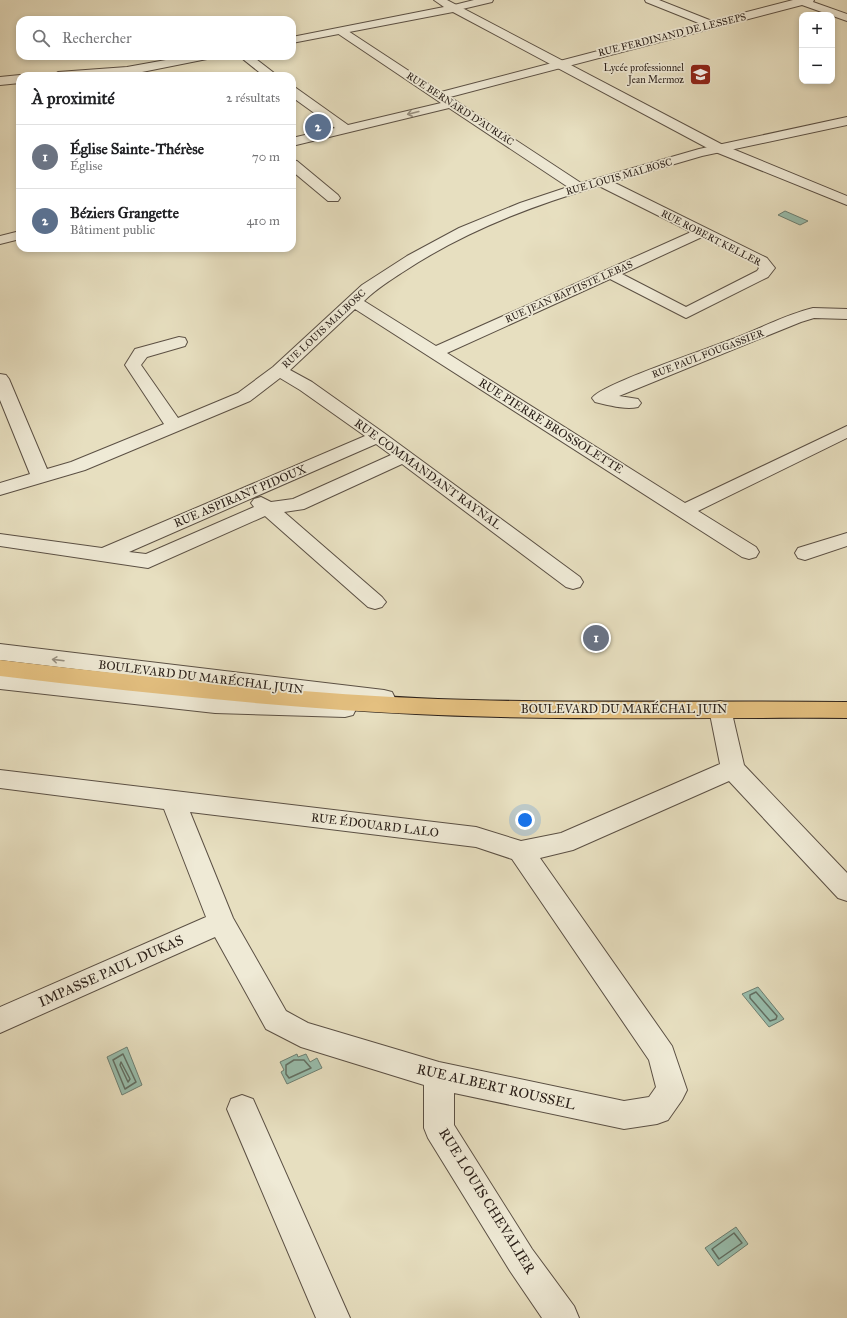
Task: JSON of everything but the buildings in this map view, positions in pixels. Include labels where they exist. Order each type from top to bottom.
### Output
[{"type":"main road","name":"BOULEVARD DU MARÉCHAL JUIN","points":[[0,668],[232,694],[402,705],[524,709],[847,710]]},
{"type":"street","points":[[439,0],[718,148],[847,201]]},
{"type":"street","points":[[296,39],[488,0]]},
{"type":"street","points":[[650,0],[712,25]]},
{"type":"street","points":[[803,1],[847,18]]},
{"type":"street","name":"RUE FERDINAND DE LESSEPS","points":[[296,141],[345,129],[445,100],[558,64],[803,1]]},
{"type":"street","name":"RUE BERNARD D'AURIAC","points":[[341,31],[579,188]]},
{"type":"street","points":[[113,72],[127,71],[186,60]]},
{"type":"street","points":[[250,60],[267,72]]},
{"type":"street","points":[[0,80],[16,79]]},
{"type":"street","points":[[298,100],[345,129]]},
{"type":"street","name":"RUE LOUIS MALBOSC","points":[[0,489],[78,466],[244,397],[279,371],[352,301],[368,288],[412,259],[464,231],[525,206],[579,188],[718,148],[847,121]]},
{"type":"street","points":[[296,167],[334,198]]},
{"type":"street","name":"RUE ROBERT KELLER","points":[[601,182],[762,262],[767,268],[763,274],[686,313],[609,273]]},
{"type":"street","name":"RUE JEAN BAPTISTE LEBAS","points":[[436,352],[702,232]]},
{"type":"street","points":[[0,240],[16,236]]},
{"type":"street","name":"RUE PIERRE BROSSOLETTE","points":[[352,301],[436,352],[749,552]]},
{"type":"street","name":"RUE PAUL FOUGASSIER","points":[[632,403],[601,398],[622,387],[738,343],[795,318],[812,313],[847,314]]},
{"type":"street","points":[[174,425],[133,365],[141,353],[179,342]]},
{"type":"street","name":"RUE COMMANDANT RAYNAL","points":[[279,371],[306,386],[378,436],[573,582]]},
{"type":"street","points":[[0,379],[41,477]]},
{"type":"street","points":[[685,510],[847,431]]},
{"type":"street","name":"RUE ASPIRANT PIDOUX","points":[[103,556],[378,436]]},
{"type":"street","name":"RUE ASPIRANT PIDOUX","points":[[0,540],[148,562],[267,508],[297,505],[404,456]]},
{"type":"street","points":[[249,493],[375,602]]},
{"type":"street","points":[[805,553],[847,539]]},
{"type":"street","name":"BOULEVARD DU MARÉCHAL JUIN","points":[[0,652],[381,698],[402,705]]},
{"type":"street","name":"BOULEVARD DU MARÉCHAL JUIN","points":[[0,681],[215,705],[378,710],[402,705]]},
{"type":"street","points":[[720,709],[733,769],[844,884]]},
{"type":"street","name":"RUE ÉDOUARD LALO","points":[[0,779],[476,837],[521,851],[564,843],[733,769]]},
{"type":"street","name":"RUE ALBERT ROUSSEL","points":[[173,801],[221,922],[276,1020],[300,1034],[439,1076],[624,1115],[657,1110],[672,1090],[662,1055],[521,851]]},
{"type":"street","name":"IMPASSE PAUL DUKAS","points":[[0,1020],[221,922]]},
{"type":"street","name":"RUE LOUIS CHEVALIER","points":[[439,1076],[439,1128],[521,1260],[562,1318]]},
{"type":"street","points":[[242,1109],[333,1318]]},
{"type":"water","points":[[785,211],[808,221],[800,225],[778,215]]},
{"type":"water","points":[[758,987],[784,1019],[769,1027],[742,994]]},
{"type":"water","points":[[127,1047],[142,1085],[122,1095],[107,1057]]},
{"type":"water","points":[[297,1054],[298,1057],[306,1054],[310,1062],[317,1058],[322,1068],[287,1084],[281,1072],[284,1070],[280,1062]]},
{"type":"water","points":[[736,1227],[748,1244],[718,1266],[705,1248]]},
{"type":"place","name":"Lycée professionnel Jean Mermoz","points":[[700,74]]},
{"type":"place","name":"Béziers Grangette","points":[[318,127]]},
{"type":"place","name":"Église Sainte-Thérèse","points":[[596,638]]}]
